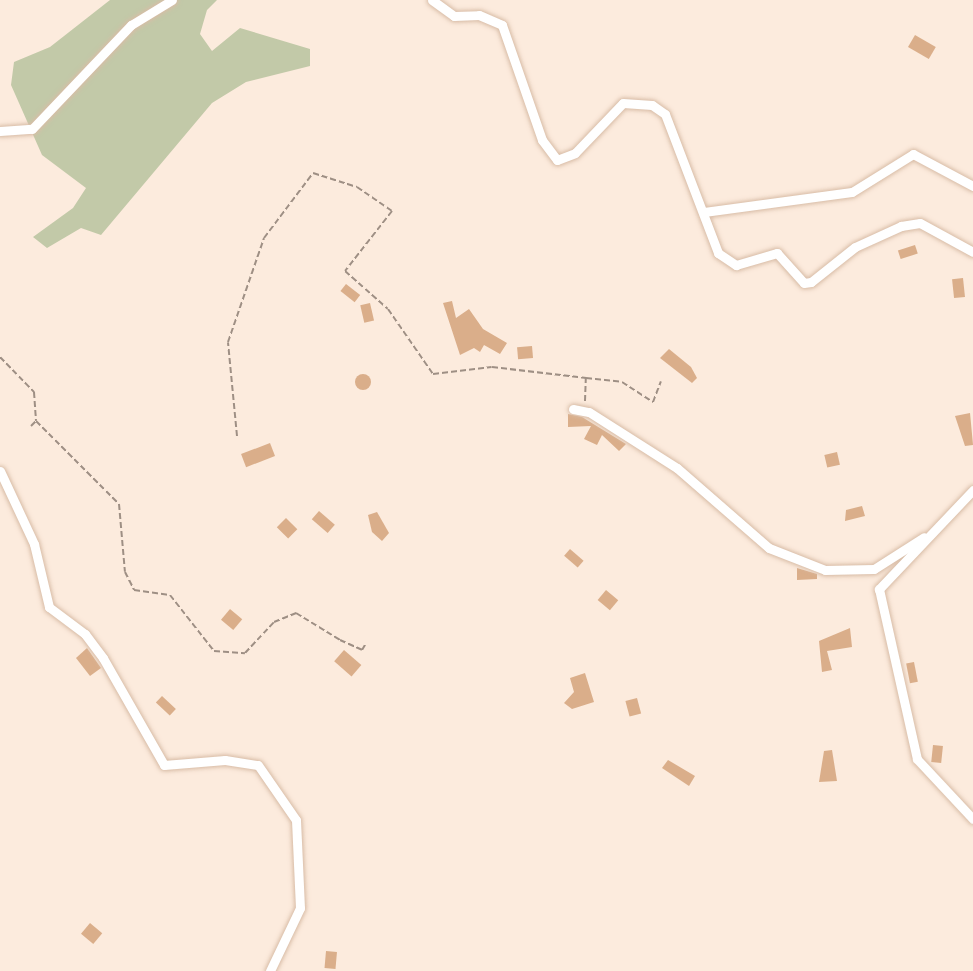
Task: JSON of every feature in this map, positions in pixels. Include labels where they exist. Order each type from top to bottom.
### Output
[{"type":"street","points":[[0,130],[32,129],[131,25],[172,0]]},
{"type":"street","points":[[432,0],[454,16],[479,15],[502,25],[542,140],[557,160],[575,153],[623,103],[652,105],[665,114],[718,254],[736,264],[777,252],[804,283],[855,247],[901,226],[920,223],[973,252]]},
{"type":"street","points":[[704,212],[852,192],[913,154],[973,186]]},
{"type":"street","points":[[573,409],[584,410],[706,489],[769,548],[825,570],[874,569],[924,537]]},
{"type":"street","points":[[0,471],[34,544],[49,607],[85,634],[103,658],[164,765],[225,760],[258,765],[296,820],[300,908],[270,971]]},
{"type":"street","points":[[973,490],[924,537],[879,589],[917,759],[973,819]]},
{"type":"path","points":[[237,436],[228,342],[264,238],[313,173],[357,187],[392,211],[345,271],[388,309],[433,374],[492,367],[622,382],[653,402],[661,381]]},
{"type":"path","points":[[0,357],[34,392],[36,421],[119,504],[125,572],[134,590],[170,595],[214,651],[245,653],[274,622],[296,613],[340,640],[362,650],[365,645]]},
{"type":"path","points":[[584,410],[586,378]]},
{"type":"path","points":[[31,426],[36,421]]},
{"type":"green space","points":[[110,0],[217,0],[207,10],[200,34],[212,51],[240,28],[310,49],[310,66],[246,82],[212,103],[101,235],[81,228],[47,248],[33,237],[73,208],[86,188],[42,155],[11,85],[14,62],[50,47]]},
{"type":"building","points":[[915,35],[936,47],[929,59],[908,47]]},
{"type":"building","points":[[915,245],[918,254],[901,259],[898,251]]},
{"type":"building","points":[[963,278],[965,297],[954,298],[952,279]]},
{"type":"building","points":[[346,284],[360,295],[355,302],[340,291]]},
{"type":"building","points":[[452,301],[456,318],[469,309],[483,329],[507,343],[500,354],[484,345],[480,352],[474,348],[460,355],[443,303]]},
{"type":"building","points":[[370,303],[374,321],[364,323],[360,305]]},
{"type":"building","points":[[532,346],[533,358],[518,359],[517,347]]},
{"type":"building","points":[[669,349],[691,367],[697,378],[692,383],[660,358]]},
{"type":"building","points":[[363,374],[369,376],[371,382],[369,388],[363,390],[357,388],[355,382],[357,376]]},
{"type":"building","points":[[970,413],[973,445],[965,446],[955,416]]},
{"type":"building","points":[[568,414],[582,417],[626,444],[619,451],[602,435],[597,445],[584,439],[591,426],[568,427]]},
{"type":"building","points":[[270,443],[275,456],[246,467],[241,454]]},
{"type":"building","points":[[837,452],[840,465],[827,468],[824,455]]},
{"type":"building","points":[[862,506],[865,516],[845,521],[846,510]]},
{"type":"building","points":[[319,511],[335,525],[328,533],[312,519]]},
{"type":"building","points":[[377,512],[389,533],[382,541],[372,532],[368,515]]},
{"type":"building","points":[[286,518],[297,529],[288,539],[277,527]]},
{"type":"building","points":[[570,549],[584,561],[578,568],[564,556]]},
{"type":"building","points":[[797,568],[817,574],[817,579],[797,580]]},
{"type":"building","points":[[606,590],[618,600],[610,610],[598,600]]},
{"type":"building","points":[[230,609],[242,619],[233,630],[221,620]]},
{"type":"building","points":[[850,628],[852,647],[827,651],[832,670],[822,672],[819,641]]},
{"type":"building","points":[[87,648],[101,668],[90,676],[76,658]]},
{"type":"building","points":[[344,650],[361,665],[352,676],[334,661]]},
{"type":"building","points":[[914,662],[918,682],[910,683],[906,664]]},
{"type":"building","points":[[585,673],[594,702],[572,709],[564,703],[574,692],[570,678]]},
{"type":"building","points":[[162,696],[176,709],[170,716],[156,703]]},
{"type":"building","points":[[637,698],[641,713],[630,717],[625,701]]},
{"type":"building","points":[[933,745],[943,746],[941,763],[931,762]]},
{"type":"building","points":[[832,750],[837,781],[819,782],[824,751]]},
{"type":"building","points":[[668,760],[695,776],[689,786],[662,768]]},
{"type":"building","points":[[90,923],[102,933],[93,944],[81,934]]},
{"type":"building","points":[[326,951],[337,952],[335,969],[325,968]]}]
